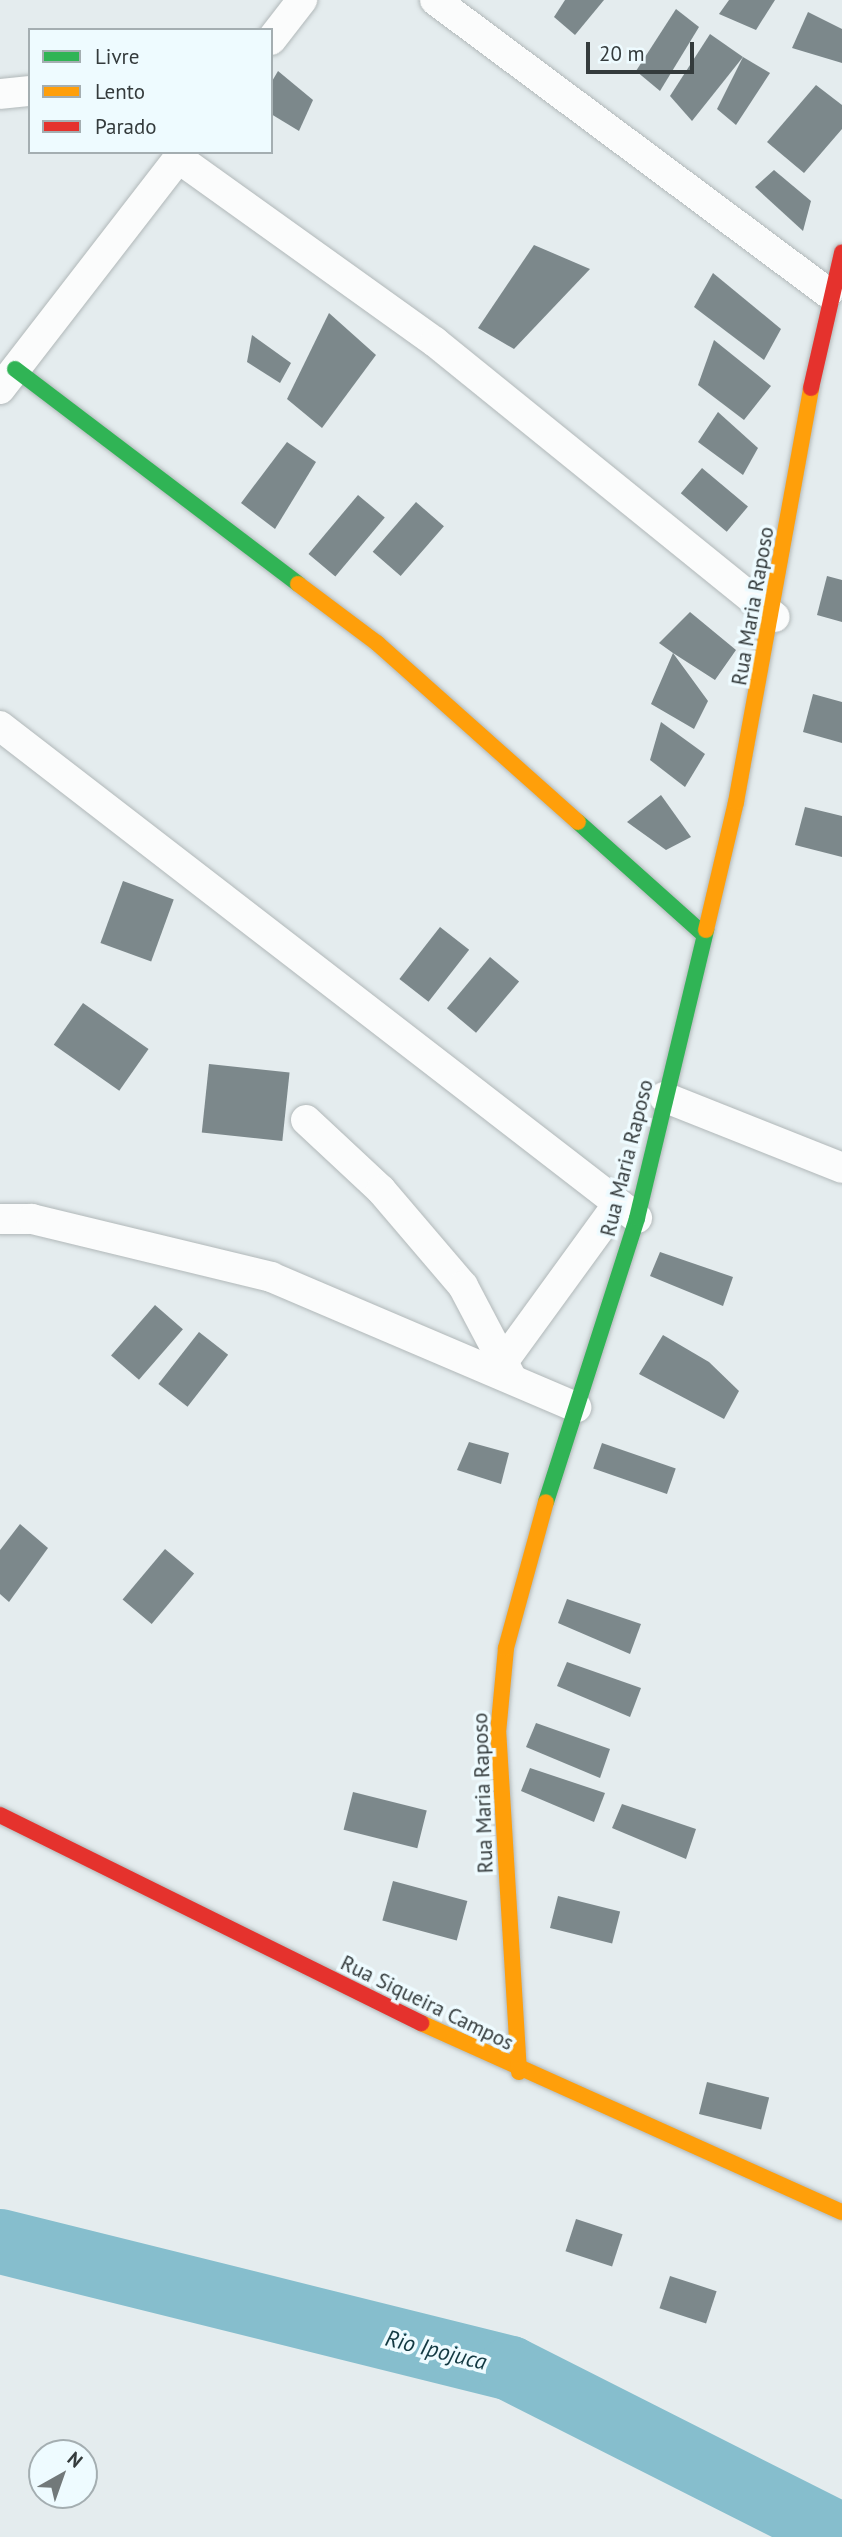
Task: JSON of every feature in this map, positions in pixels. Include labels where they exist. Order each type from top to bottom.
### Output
[{"type":"street","points":[[273,37],[302,0]]},
{"type":"street","points":[[435,0],[828,293]]},
{"type":"street","points":[[0,94],[28,91]]},
{"type":"street","points":[[701,932],[377,643],[7,379],[181,155],[435,342],[774,617]]},
{"type":"street","name":"Rua Maria Raposo","points":[[519,2072],[498,1733],[506,1648],[524,1569],[576,1407],[628,1211],[664,1097],[774,617],[828,293],[842,253]]},
{"type":"street","points":[[0,726],[628,1211],[508,1371]]},
{"type":"street","points":[[664,1097],[842,1168]]},
{"type":"street","points":[[306,1120],[381,1190],[463,1286],[508,1371]]},
{"type":"street","points":[[7,1216],[271,1277],[508,1371],[576,1407]]},
{"type":"street","name":"Rua Siqueira Campos","points":[[0,1815],[519,2072],[842,2212]]},
{"type":"building","points":[[565,0],[604,0],[575,35],[554,17]]},
{"type":"building","points":[[729,0],[775,0],[756,30],[719,14]]},
{"type":"building","points":[[676,9],[699,27],[660,91],[636,71]]},
{"type":"building","points":[[808,12],[842,29],[842,63],[792,48]]},
{"type":"building","points":[[710,34],[743,57],[692,121],[670,96]]},
{"type":"building","points":[[743,57],[770,73],[736,125],[717,109]]},
{"type":"building","points":[[278,71],[313,100],[299,131],[273,115],[273,80]]},
{"type":"building","points":[[816,85],[842,105],[842,129],[804,173],[767,142]]},
{"type":"building","points":[[774,170],[811,201],[803,231],[755,187]]},
{"type":"building","points":[[534,245],[590,269],[514,349],[478,328]]},
{"type":"building","points":[[713,273],[781,329],[764,360],[694,307]]},
{"type":"building","points":[[329,313],[376,355],[322,428],[287,399]]},
{"type":"building","points":[[252,335],[291,363],[280,383],[247,362]]},
{"type":"building","points":[[714,340],[771,386],[744,420],[698,385]]},
{"type":"building","points":[[718,412],[758,448],[743,475],[698,442]]},
{"type":"building","points":[[287,442],[316,462],[275,529],[241,503]]},
{"type":"building","points":[[702,468],[748,507],[727,532],[681,493]]},
{"type":"building","points":[[358,495],[385,517],[335,576],[309,554]]},
{"type":"building","points":[[416,502],[444,526],[401,576],[373,552]]},
{"type":"building","points":[[827,576],[842,580],[842,622],[817,615]]},
{"type":"building","points":[[690,612],[736,650],[715,680],[659,643]]},
{"type":"building","points":[[673,653],[708,701],[694,729],[651,704]]},
{"type":"building","points":[[813,694],[842,702],[842,743],[803,732]]},
{"type":"building","points":[[661,722],[705,754],[685,787],[650,760]]},
{"type":"building","points":[[661,795],[691,837],[666,850],[627,822]]},
{"type":"building","points":[[805,807],[842,816],[842,857],[795,845]]},
{"type":"building","points":[[123,881],[174,899],[151,961],[100,943]]},
{"type":"building","points":[[440,927],[469,950],[429,1002],[399,979]]},
{"type":"building","points":[[490,957],[519,981],[476,1033],[447,1008]]},
{"type":"building","points":[[83,1003],[149,1049],[119,1091],[54,1045]]},
{"type":"building","points":[[209,1064],[290,1072],[282,1141],[202,1133]]},
{"type":"building","points":[[660,1252],[733,1277],[723,1306],[650,1276]]},
{"type":"building","points":[[155,1305],[183,1329],[139,1380],[111,1356]]},
{"type":"building","points":[[199,1332],[228,1355],[188,1407],[158,1384]]},
{"type":"building","points":[[663,1335],[709,1362],[739,1391],[724,1419],[639,1374]]},
{"type":"building","points":[[469,1442],[509,1453],[501,1484],[457,1470]]},
{"type":"building","points":[[602,1443],[676,1468],[667,1494],[593,1469]]},
{"type":"building","points":[[20,1524],[48,1548],[9,1602],[0,1594],[0,1550]]},
{"type":"building","points":[[165,1549],[194,1573],[152,1624],[123,1600]]},
{"type":"building","points":[[567,1599],[641,1624],[630,1654],[558,1623]]},
{"type":"building","points":[[567,1662],[641,1688],[630,1717],[557,1686]]},
{"type":"building","points":[[536,1723],[610,1749],[600,1778],[526,1747]]},
{"type":"building","points":[[530,1768],[605,1793],[594,1822],[521,1791]]},
{"type":"building","points":[[353,1792],[427,1810],[417,1848],[344,1830]]},
{"type":"building","points":[[622,1804],[696,1829],[686,1859],[612,1828]]},
{"type":"building","points":[[393,1881],[467,1901],[457,1941],[382,1921]]},
{"type":"building","points":[[558,1896],[620,1911],[612,1944],[550,1928]]},
{"type":"building","points":[[707,2082],[769,2097],[761,2130],[699,2114]]},
{"type":"building","points":[[576,2219],[623,2234],[612,2266],[565,2251]]},
{"type":"building","points":[[670,2276],[717,2291],[706,2323],[659,2308]]},
{"type":"waterway","name":"Rio Ipojuca","points":[[0,2241],[510,2368],[842,2536]]},
{"type":"traffic: fast","points":[[15,369],[298,584]]},
{"type":"traffic: fast","points":[[578,822],[701,932]]},
{"type":"traffic: fast","points":[[546,1502],[637,1218],[706,930]]},
{"type":"traffic: slow","points":[[706,930],[736,802],[811,388]]},
{"type":"traffic: slow","points":[[298,584],[377,643],[578,822]]},
{"type":"traffic: slow","points":[[519,2072],[498,1733],[506,1648],[546,1502]]},
{"type":"traffic: slow","points":[[421,2023],[842,2212]]},
{"type":"traffic: jam","points":[[811,388],[842,253]]},
{"type":"traffic: jam","points":[[0,1815],[421,2023]]}]
